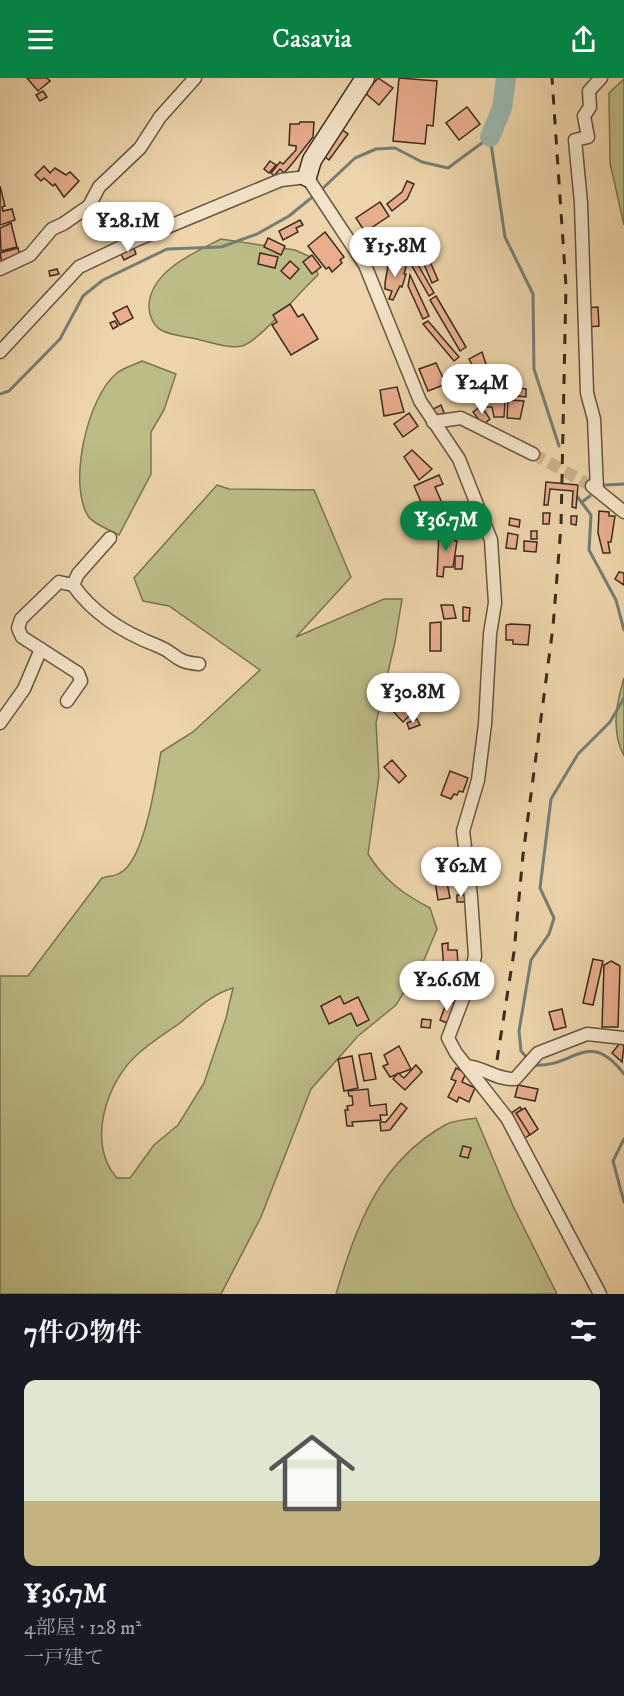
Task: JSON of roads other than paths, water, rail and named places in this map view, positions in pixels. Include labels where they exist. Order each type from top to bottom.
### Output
[{"type":"street","points":[[0,269],[30,255],[52,229],[89,206],[99,187],[140,148],[160,117],[195,78]]},
{"type":"street","points":[[365,78],[312,160],[309,181],[365,265],[420,402],[459,459],[491,540],[494,568],[495,603],[490,634],[485,724],[478,780],[463,831],[475,956],[467,988],[448,1038],[465,1066],[507,1118],[600,1294]]},
{"type":"street","points":[[601,78],[590,90],[590,107],[584,116],[588,137],[576,140],[581,203],[587,393],[594,419],[593,487],[624,512]]},
{"type":"street","points":[[0,352],[79,267],[281,180],[309,181]]},
{"type":"street","points":[[433,422],[442,423],[461,418],[533,454]]},
{"type":"street","points":[[73,585],[78,574],[110,538]]},
{"type":"street","points":[[68,701],[81,681],[78,673],[22,637],[18,627],[21,619],[59,582],[73,585],[83,599],[112,624],[133,637],[158,646],[182,663],[199,664]]},
{"type":"street","points":[[0,723],[24,689],[41,648]]},
{"type":"street","points":[[465,1066],[480,1066],[501,1080],[514,1079],[535,1056],[587,1034],[624,1038]]},
{"type":"waterway","points":[[490,137],[502,108],[506,78]]},
{"type":"waterway","points":[[321,190],[355,158],[376,149],[395,148],[422,162],[448,168],[490,137],[505,237],[533,294],[534,369],[559,446]]},
{"type":"waterway","points":[[0,394],[9,391],[60,339],[83,296],[103,280],[167,249],[221,247],[257,234],[289,216],[316,194]]},
{"type":"waterway","points":[[605,485],[624,484]]},
{"type":"waterway","points":[[576,495],[591,515],[589,550],[616,600],[624,630]]},
{"type":"waterway","points":[[582,502],[590,496]]},
{"type":"waterway","points":[[529,1060],[521,1051],[519,1031],[531,960],[549,934],[554,918],[540,888],[551,799],[578,754],[610,722],[624,698]]},
{"type":"waterway","points":[[533,1065],[547,1065],[580,1053],[590,1052],[600,1053],[611,1060],[624,1074]]},
{"type":"waterway","points":[[624,1139],[613,1161],[624,1202]]},
{"type":"tunnel","points":[[533,454],[590,485]]},
{"type":"railway","points":[[497,1060],[514,952],[523,855],[553,627],[561,526],[566,286],[552,78]]}]
